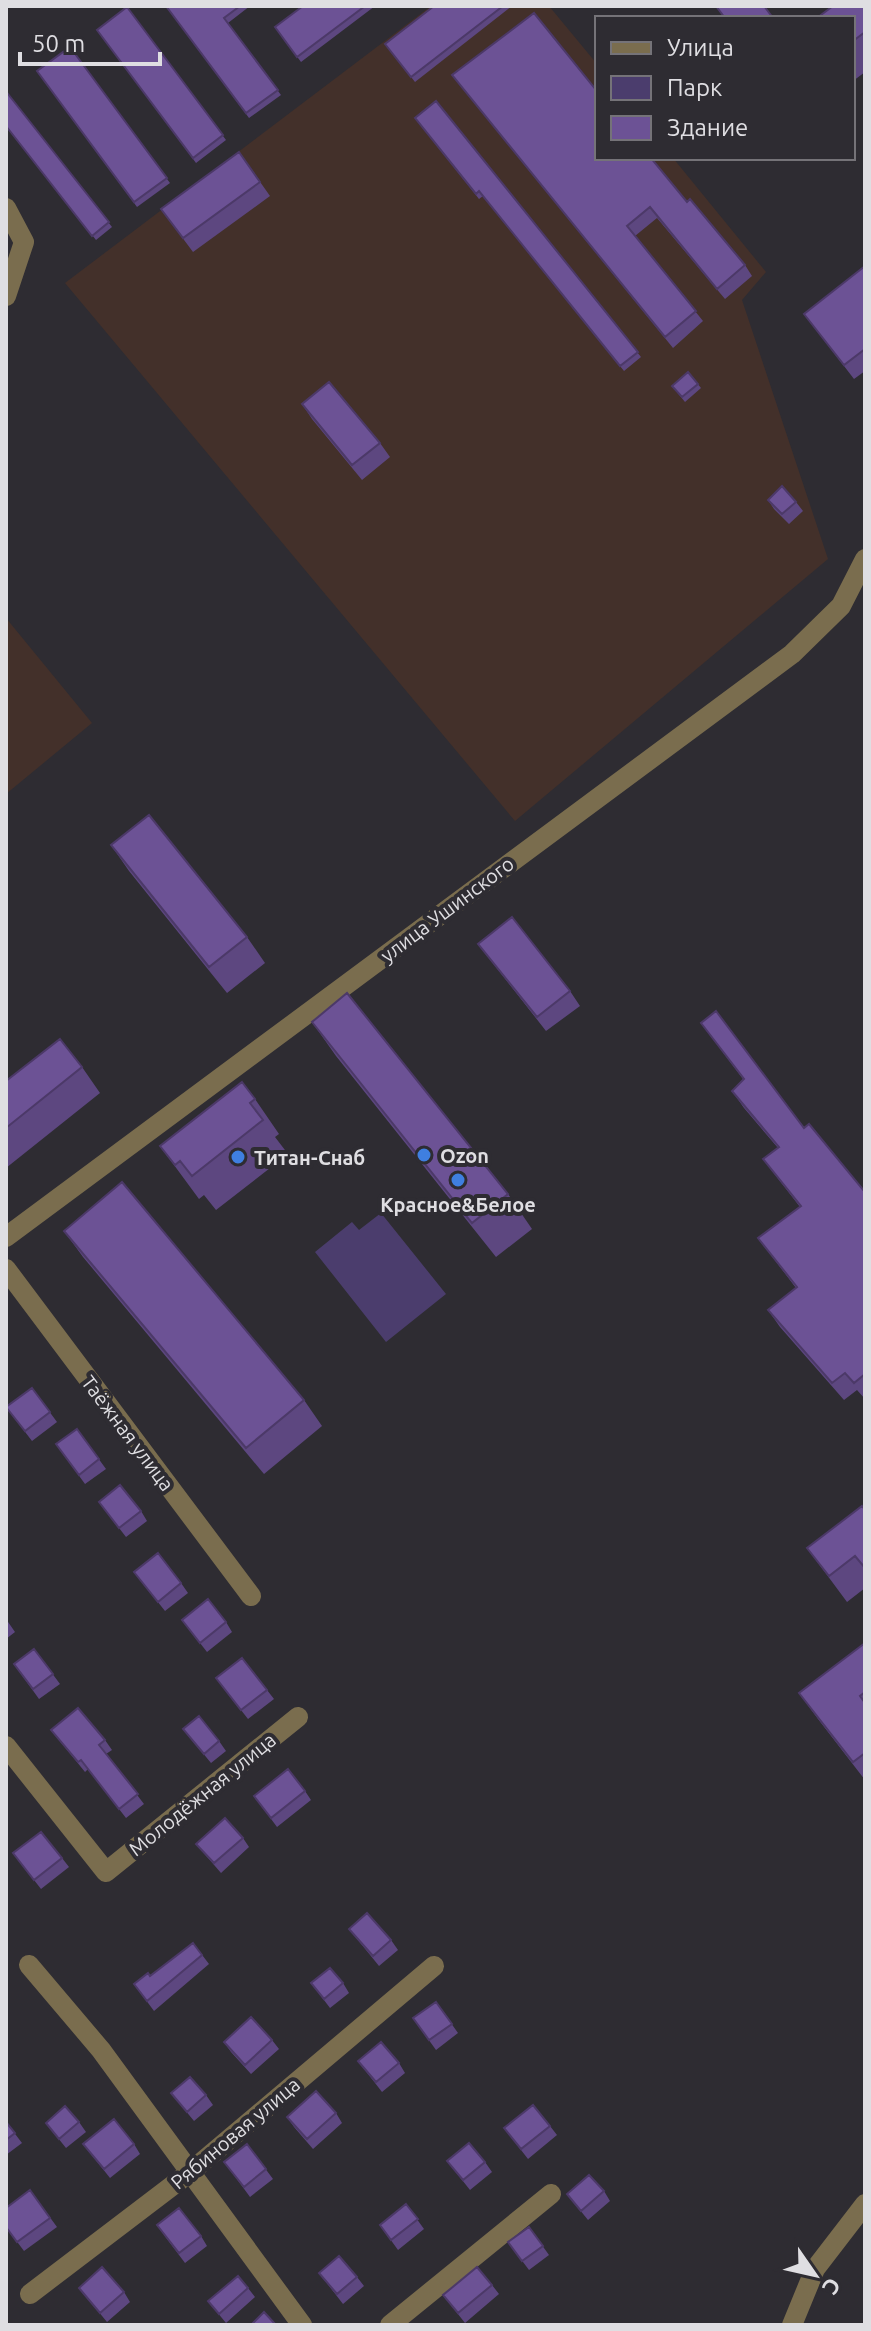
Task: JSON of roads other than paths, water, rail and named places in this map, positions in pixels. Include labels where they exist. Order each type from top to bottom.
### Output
[{"type":"street","points":[[6,208],[24,242],[6,296]]},
{"type":"street","name":"улица Ушинского","points":[[6,1237],[792,654],[841,606],[865,559]]},
{"type":"street","name":"Таёжная улица","points":[[6,1269],[251,1596]]},
{"type":"street","name":"Молодёжная улица","points":[[6,1746],[106,1872],[298,1717]]},
{"type":"street","points":[[29,1965],[101,2050],[302,2325]]},
{"type":"street","name":"Рябиновая улица","points":[[30,2294],[189,2173],[434,1966]]},
{"type":"street","points":[[390,2325],[551,2194]]},
{"type":"street","points":[[792,2325],[815,2269],[865,2204]]},
{"type":"place","name":"Ozon","points":[[424,1155]]},
{"type":"place","name":"Титан-Снаб","points":[[238,1157]]},
{"type":"place","name":"Красное&Белое","points":[[458,1180]]}]
